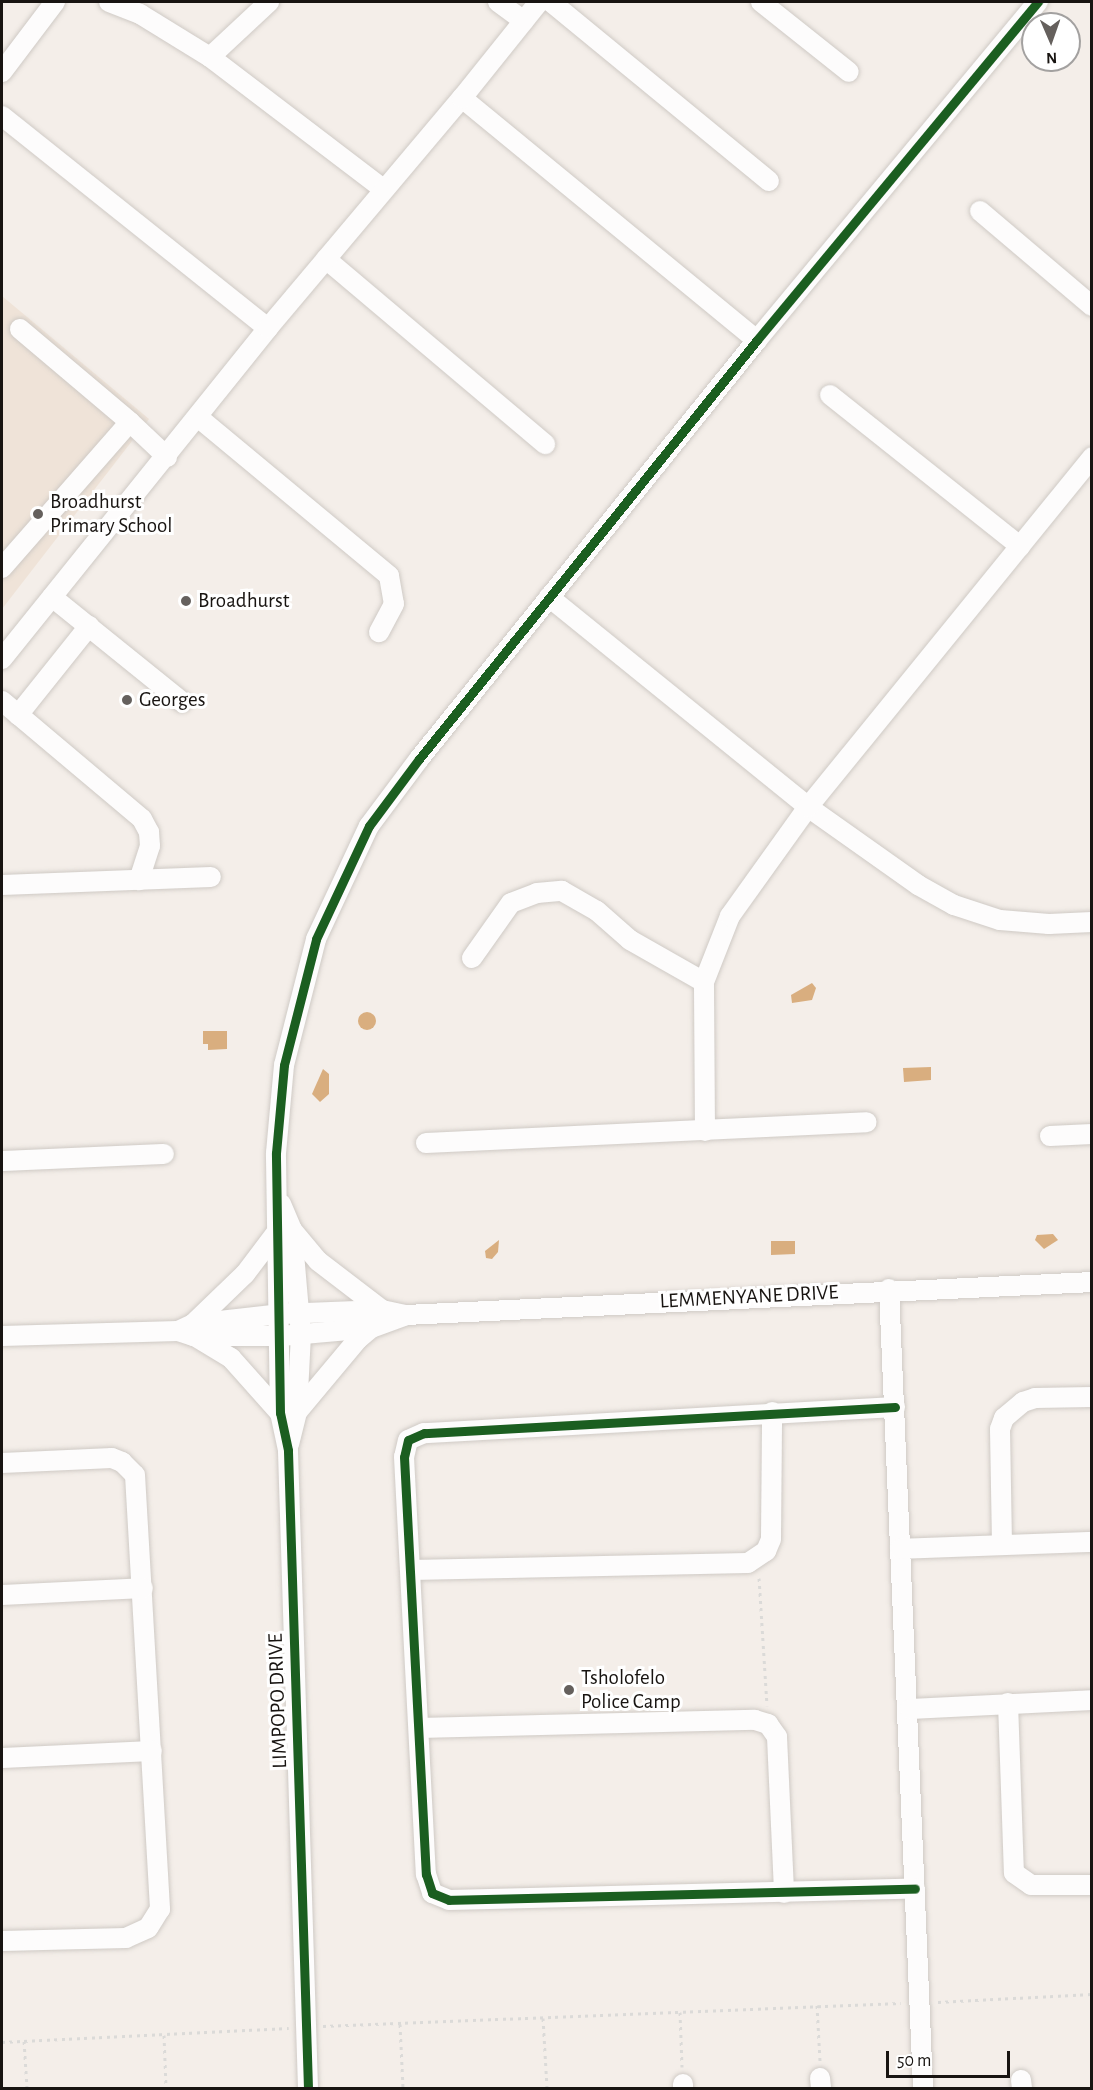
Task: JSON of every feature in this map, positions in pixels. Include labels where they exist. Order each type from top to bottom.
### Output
[{"type":"street","points":[[2,72],[55,2]]},
{"type":"street","points":[[109,2],[140,14],[210,57],[383,189]]},
{"type":"street","points":[[210,57],[269,2]]},
{"type":"street","points":[[498,2],[524,21]]},
{"type":"street","points":[[2,656],[199,418],[268,328],[462,98],[539,2]]},
{"type":"street","points":[[551,2],[769,182]]},
{"type":"street","points":[[761,2],[849,72]]},
{"type":"street","points":[[290,1314],[276,1154],[284,1065],[316,939],[341,881],[369,826],[549,597],[757,340],[1038,2]]},
{"type":"street","points":[[462,98],[757,340]]},
{"type":"street","points":[[2,116],[268,328]]},
{"type":"street","points":[[980,211],[1092,306]]},
{"type":"street","points":[[326,259],[545,444]]},
{"type":"street","points":[[20,329],[130,422],[167,457]]},
{"type":"street","points":[[830,394],[1020,546]]},
{"type":"street","points":[[199,418],[389,576],[394,604],[379,632]]},
{"type":"street","points":[[2,568],[130,422]]},
{"type":"street","points":[[705,1131],[704,982],[730,915],[808,807],[1090,463]]},
{"type":"street","points":[[52,597],[182,702]]},
{"type":"street","points":[[549,597],[808,807],[918,885],[954,906],[1000,920],[1049,924],[1092,922]]},
{"type":"street","points":[[18,715],[88,626]]},
{"type":"street","points":[[2,701],[142,819],[149,832],[150,846],[139,880]]},
{"type":"street","points":[[2,885],[211,877]]},
{"type":"street","points":[[472,958],[511,903],[537,893],[562,891],[597,911],[630,940],[704,982]]},
{"type":"street","points":[[426,1143],[866,1122]]},
{"type":"street","points":[[1050,1136],[1092,1134]]},
{"type":"street","points":[[2,1161],[164,1154]]},
{"type":"street","points":[[284,1232],[382,1310]]},
{"type":"street","points":[[188,1330],[284,1232]]},
{"type":"street","name":"LEMMENYANE DRIVE","points":[[406,1315],[889,1289],[1092,1282]]},
{"type":"street","points":[[889,1289],[900,1549],[910,1708],[923,2088]]},
{"type":"street","points":[[188,1330],[290,1314],[382,1310],[406,1315]]},
{"type":"street","name":"LIMPOPO DRIVE","points":[[290,1314],[301,1334],[289,1412],[288,1450],[308,2088]]},
{"type":"street","name":"LIMPOPO DRIVE","points":[[289,1412],[281,1336],[290,1314]]},
{"type":"street","points":[[2,1336],[188,1330],[281,1336],[371,1328],[406,1315]]},
{"type":"street","points":[[188,1330],[231,1358],[289,1412],[371,1328]]},
{"type":"street","points":[[1002,1544],[1000,1429],[1004,1418],[1017,1405],[1035,1398],[1092,1397]]},
{"type":"street","points":[[895,1407],[772,1412],[415,1435],[408,1440],[404,1457],[426,1874],[432,1893],[438,1898],[915,1889]]},
{"type":"street","points":[[411,1570],[738,1564],[758,1558],[771,1539],[772,1412]]},
{"type":"street","points":[[2,1463],[112,1458],[129,1468],[138,1485],[160,1908],[148,1928],[126,1938],[2,1941]]},
{"type":"street","points":[[900,1549],[1092,1542]]},
{"type":"street","points":[[2,1595],[143,1588]]},
{"type":"street","points":[[910,1708],[1092,1700]]},
{"type":"street","points":[[1008,1703],[1014,1873],[1031,1885],[1092,1884]]},
{"type":"street","points":[[419,1728],[755,1720],[768,1724],[777,1737],[784,1893]]},
{"type":"street","points":[[2,1758],[152,1750]]},
{"type":"path","points":[[758,1558],[768,1724]]},
{"type":"path","points":[[2,2042],[1092,1994]]},
{"type":"path","points":[[817,2006],[821,2083]]},
{"type":"path","points":[[680,2012],[683,2086]]},
{"type":"path","points":[[543,2018],[547,2088]]},
{"type":"path","points":[[400,2024],[403,2088]]},
{"type":"path","points":[[164,2035],[166,2088]]},
{"type":"path","points":[[24,2041],[27,2088]]},
{"type":"shaded area","name":"Broadhurst Primary School","points":[[2,296],[149,419],[2,609]]},
{"type":"shaded area","points":[[812,983],[816,988],[812,1000],[792,1003],[791,995]]},
{"type":"shaded area","points":[[367,1012],[373,1015],[376,1021],[373,1027],[367,1030],[361,1027],[358,1021],[361,1015]]},
{"type":"shaded area","points":[[203,1031],[227,1031],[227,1049],[208,1050],[208,1044],[203,1044]]},
{"type":"shaded area","points":[[931,1067],[931,1080],[904,1082],[903,1068]]},
{"type":"shaded area","points":[[323,1069],[329,1074],[329,1094],[320,1102],[312,1094]]},
{"type":"shaded area","points":[[1053,1234],[1058,1240],[1044,1249],[1035,1240],[1037,1235]]},
{"type":"shaded area","points":[[499,1240],[498,1252],[492,1259],[486,1258],[485,1251]]},
{"type":"shaded area","points":[[771,1241],[795,1241],[795,1254],[771,1255]]},
{"type":"cycle path","points":[[308,2088],[288,1450],[280,1413],[276,1153],[284,1065],[316,939],[369,826],[419,759],[757,340],[1038,2]]},
{"type":"cycle path","points":[[895,1407],[424,1433],[408,1440],[404,1457],[426,1874],[432,1893],[449,1900],[915,1889]]},
{"type":"place","name":"Broadhurst Primary School","points":[[38,514]]},
{"type":"place","name":"Broadhurst","points":[[186,601]]},
{"type":"place","name":"Georges","points":[[127,700]]},
{"type":"place","name":"Tsholofelo Police Camp","points":[[569,1690]]}]
